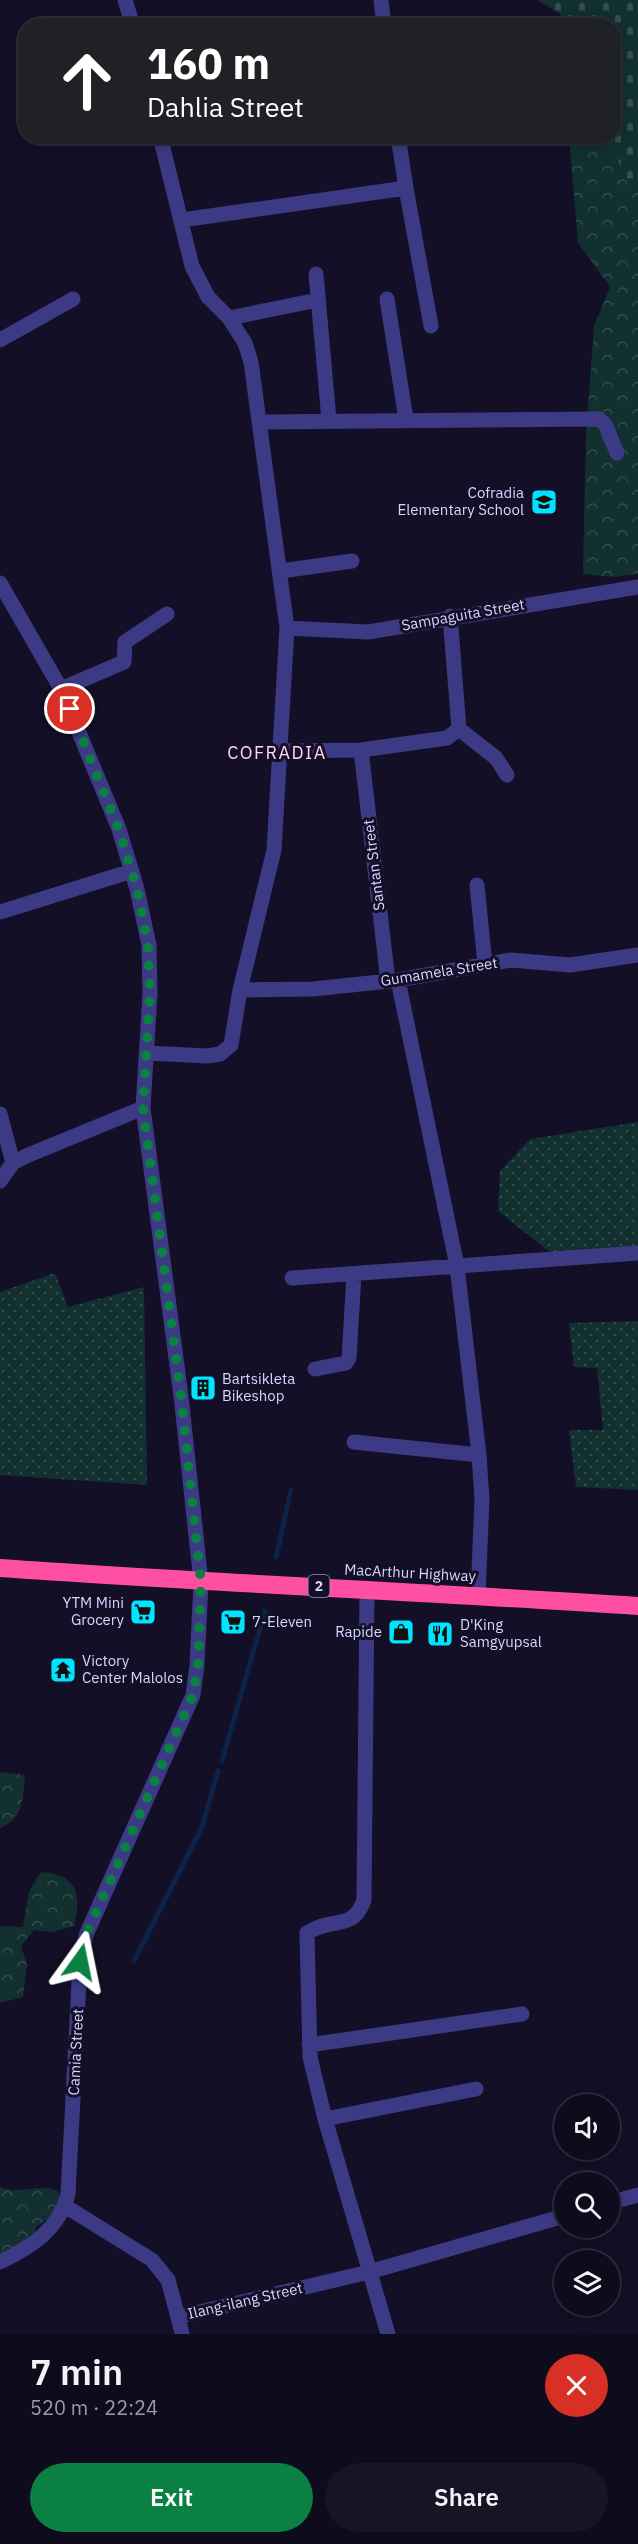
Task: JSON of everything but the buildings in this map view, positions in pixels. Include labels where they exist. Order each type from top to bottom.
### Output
[{"type":"highway","name":"MacArthur Highway","points":[[0,1568],[201,1582],[367,1588],[638,1606]]},
{"type":"street","points":[[125,0],[131,18]]},
{"type":"street","points":[[381,0],[383,18]]},
{"type":"street","points":[[148,1053],[220,1054],[231,1045],[240,990],[274,850],[287,628],[252,362],[245,343],[229,318],[208,297],[192,266],[162,144]]},
{"type":"street","points":[[399,144],[431,326]]},
{"type":"street","points":[[182,220],[406,188]]},
{"type":"street","points":[[316,274],[329,420]]},
{"type":"street","points":[[0,340],[73,299]]},
{"type":"street","points":[[387,299],[406,419]]},
{"type":"street","points":[[229,318],[318,300]]},
{"type":"street","points":[[261,422],[598,419],[605,424],[617,453]]},
{"type":"street","points":[[281,571],[352,561]]},
{"type":"street","name":"Camia Street","points":[[0,583],[61,689],[119,830],[132,871],[148,945],[148,1053],[143,1108],[181,1396],[201,1582],[198,1665],[193,1695],[86,1935],[80,1962],[68,2194],[65,2206],[56,2224],[27,2250],[0,2262]]},
{"type":"street","name":"Sampaguita Street","points":[[287,628],[368,632],[450,616],[638,587]]},
{"type":"street","points":[[61,689],[124,662],[125,642],[167,614]]},
{"type":"street","points":[[450,616],[459,729],[496,758],[507,775]]},
{"type":"street","points":[[279,751],[361,750],[447,738],[459,729]]},
{"type":"street","name":"Santan Street","points":[[361,750],[393,980],[457,1266],[482,1500],[478,1595]]},
{"type":"street","points":[[0,912],[132,871]]},
{"type":"street","points":[[477,885],[485,964]]},
{"type":"street","name":"Gumamela Street","points":[[240,990],[313,989],[393,980],[511,960],[570,965],[638,955]]},
{"type":"street","points":[[0,1180],[13,1163],[143,1108]]},
{"type":"street","points":[[0,1114],[13,1163]]},
{"type":"street","points":[[292,1278],[638,1253]]},
{"type":"street","points":[[315,1369],[339,1366],[346,1363],[349,1358],[354,1275]]},
{"type":"street","points":[[354,1442],[479,1455]]},
{"type":"street","points":[[367,1588],[364,1900],[359,1914],[350,1920],[319,1925],[308,1933],[309,2045],[325,2119],[388,2334]]},
{"type":"street","points":[[309,2045],[522,2014]]},
{"type":"street","points":[[325,2119],[476,2089]]},
{"type":"street","points":[[620,2200],[638,2194]]},
{"type":"street","name":"Ilang-ilang Street","points":[[65,2206],[152,2260],[168,2280],[178,2316],[369,2272],[554,2219]]},
{"type":"street","points":[[178,2316],[182,2334]]},
{"type":"green space","points":[[537,0],[638,0],[638,178],[627,183],[612,144],[621,144],[621,18],[561,18],[559,13]]},
{"type":"green space","points":[[638,56],[638,574],[612,577],[583,574],[586,434],[594,326],[610,287],[578,243],[570,144],[621,144],[621,113]]},
{"type":"green space","points":[[638,1122],[638,1251],[551,1253],[498,1211],[500,1171],[530,1139]]},
{"type":"green space","points":[[55,1273],[68,1307],[144,1287],[147,1485],[0,1475],[0,1292]]},
{"type":"green space","points":[[638,1321],[638,1490],[576,1487],[569,1430],[603,1430],[597,1368],[574,1367],[569,1323]]},
{"type":"green space","points":[[0,1772],[25,1775],[23,1799],[18,1813],[8,1824],[0,1828]]},
{"type":"green space","points":[[41,1872],[62,1877],[74,1888],[77,1904],[74,1926],[53,1932],[34,1930],[21,1946],[27,1965],[23,1997],[0,2003],[0,1926],[23,1927],[29,1891]]},
{"type":"green space","points":[[0,2187],[14,2190],[51,2189],[58,2191],[60,2198],[52,2216],[36,2227],[35,2236],[0,2257]]},
{"type":"waterway","points":[[276,1557],[291,1490]]},
{"type":"waterway","points":[[222,1761],[265,1611]]},
{"type":"waterway","points":[[134,1961],[202,1827],[218,1771]]},
{"type":"place","name":"Cofradia Elementary School","points":[[544,502]]},
{"type":"place","name":"Bartsikleta Bikeshop","points":[[203,1388]]},
{"type":"place","name":"YTM Mini Grocery","points":[[143,1612]]},
{"type":"place","name":"7-Eleven","points":[[233,1622]]},
{"type":"place","name":"Rapide","points":[[401,1632]]},
{"type":"place","name":"D'King Samgyupsal","points":[[440,1634]]},
{"type":"place","name":"Victory Center Malolos","points":[[63,1670]]},
{"type":"district","name":"COFRADIA","points":[[277,753]]},
{"type":"route","points":[[70,709],[119,830],[137,889],[148,945],[150,993],[143,1108],[181,1396],[201,1582],[198,1665],[193,1695],[86,1935],[80,1962]]}]
